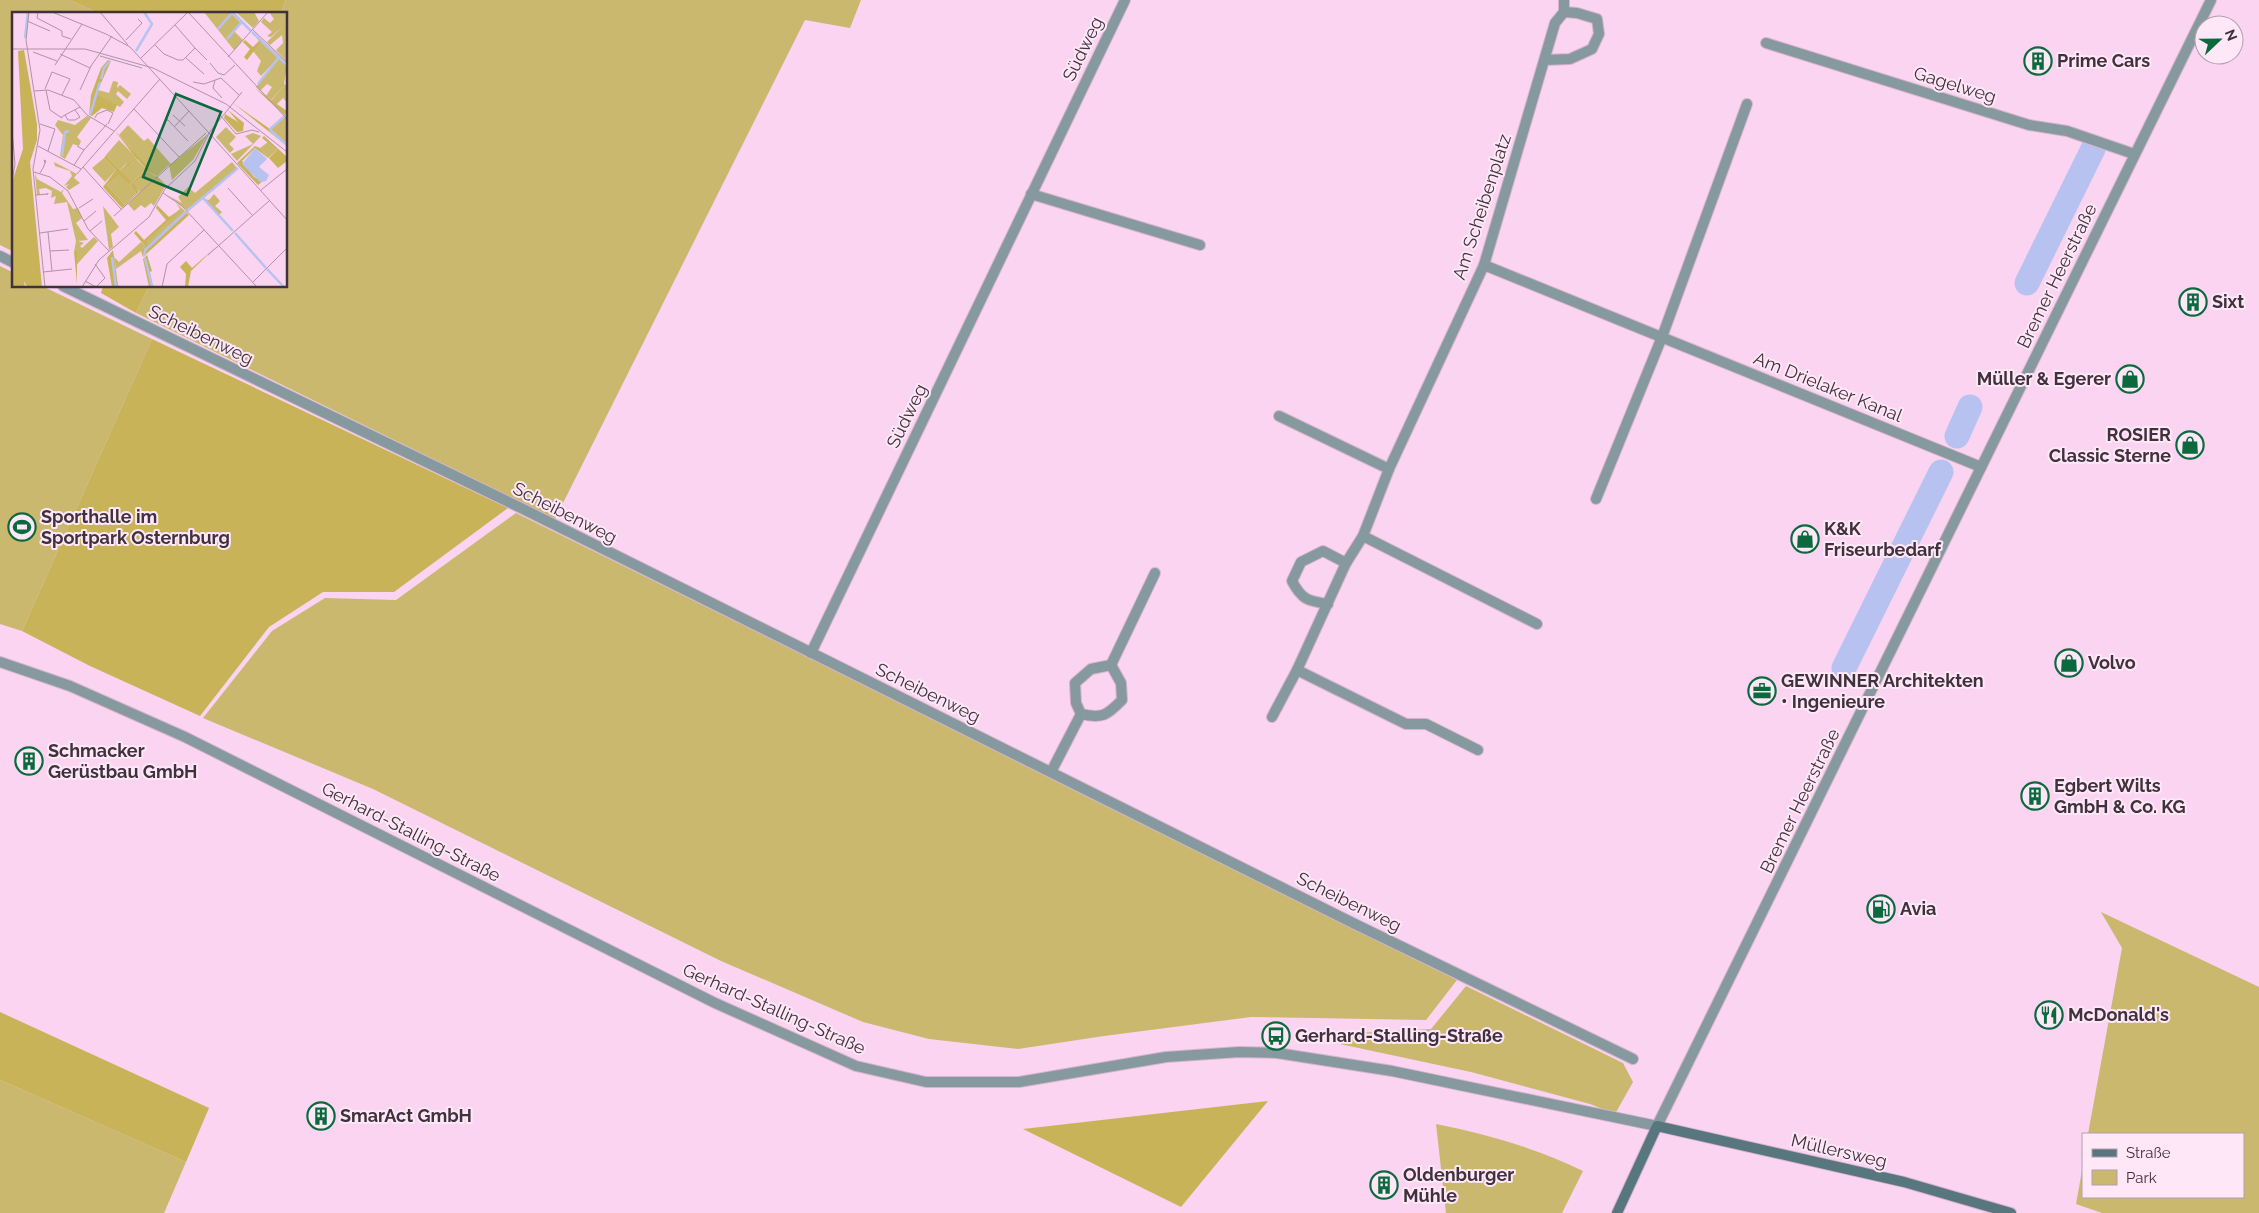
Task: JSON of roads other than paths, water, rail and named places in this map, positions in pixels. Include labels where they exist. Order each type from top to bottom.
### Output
[{"type":"main road","name":"Bremer Heerstraße","points":[[1617,1213],[1657,1126]]},
{"type":"main road","name":"Müllersweg","points":[[1657,1126],[1904,1182],[2012,1213]]},
{"type":"street","name":"Südweg","points":[[811,653],[1125,0]]},
{"type":"street","name":"Am Scheibenplatz","points":[[1272,718],[1297,670],[1346,563],[1363,536],[1389,469],[1484,265],[1555,23],[1564,12],[1564,0]]},
{"type":"street","name":"Bremer Heerstraße","points":[[1657,1126],[2211,0]]},
{"type":"street","points":[[1545,60],[1570,59],[1592,49],[1599,34],[1596,19],[1577,13],[1564,12]]},
{"type":"street","name":"Gagelweg","points":[[1766,43],[2029,125],[2067,131],[2134,154]]},
{"type":"street","points":[[1596,499],[1662,338],[1747,104]]},
{"type":"street","points":[[1031,194],[1200,245]]},
{"type":"street","points":[[0,256],[12,262]]},
{"type":"street","name":"Am Drielaker Kanal","points":[[1484,265],[1981,467]]},
{"type":"street","name":"Scheibenweg","points":[[67,288],[521,508],[1346,920],[1633,1059]]},
{"type":"street","points":[[1279,416],[1389,469]]},
{"type":"street","points":[[1363,536],[1538,624]]},
{"type":"street","points":[[1328,604],[1311,601],[1300,595],[1292,581],[1302,562],[1323,551],[1346,563]]},
{"type":"street","points":[[1111,665],[1155,573]]},
{"type":"street","name":"Gerhard-Stalling-Straße","points":[[0,662],[70,686],[185,737],[715,1003],[856,1066],[926,1082],[1019,1082],[1166,1057],[1239,1052],[1277,1053],[1392,1071],[1657,1126]]},
{"type":"street","points":[[1111,665],[1121,683],[1122,700],[1108,714],[1095,717],[1082,714],[1076,703],[1075,683],[1091,669],[1111,665]]},
{"type":"street","points":[[1297,670],[1406,724],[1426,724],[1478,750]]},
{"type":"street","points":[[1051,772],[1082,714]]},
{"type":"waterway","points":[[2027,283],[2093,149]]},
{"type":"waterway","points":[[1957,436],[1970,407]]},
{"type":"waterway","points":[[1844,668],[1941,472]]},
{"type":"place","name":"Prime Cars","points":[[2038,61]]},
{"type":"place","name":"Sixt","points":[[2193,302]]},
{"type":"place","name":"Müller & Egerer","points":[[2130,379]]},
{"type":"place","name":"ROSIER Classic Sterne","points":[[2190,445]]},
{"type":"place","name":"Sporthalle im Sportpark Osternburg","points":[[22,527]]},
{"type":"place","name":"K&K Friseurbedarf","points":[[1805,539]]},
{"type":"place","name":"Volvo","points":[[2069,663]]},
{"type":"place","name":"GEWINNER Architekten • Ingenieure","points":[[1762,691]]},
{"type":"place","name":"Schmacker Gerüstbau GmbH","points":[[29,761]]},
{"type":"place","name":"Egbert Wilts GmbH & Co. KG","points":[[2035,796]]},
{"type":"place","name":"Avia","points":[[1881,909]]},
{"type":"place","name":"McDonald's","points":[[2049,1015]]},
{"type":"place","name":"Gerhard-Stalling-Straße","points":[[1276,1036]]},
{"type":"place","name":"SmarAct GmbH","points":[[321,1116]]},
{"type":"place","name":"Oldenburger Mühle","points":[[1384,1185]]}]
